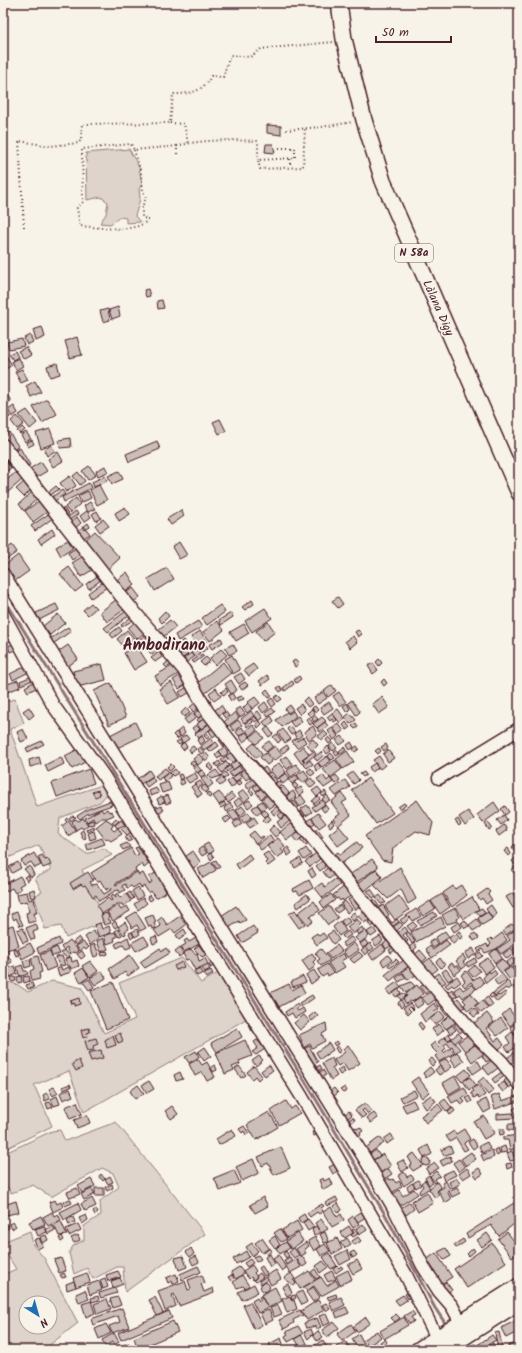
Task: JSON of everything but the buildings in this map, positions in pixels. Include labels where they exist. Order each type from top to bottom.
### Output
[{"type":"main road","name":"Làlana Digy","points":[[339,3],[344,39],[364,120],[383,181],[519,493]]},
{"type":"main road","points":[[418,1350],[443,1346],[519,1286]]},
{"type":"main road","points":[[465,1328],[519,1302]]},
{"type":"street","points":[[3,445],[125,601],[184,670],[207,711],[244,759],[291,812],[409,957],[478,1038],[502,1062],[519,1084]]},
{"type":"street","points":[[3,574],[365,1160],[395,1210],[423,1266],[439,1291],[452,1306],[465,1328]]},
{"type":"street","points":[[3,614],[53,705],[103,775],[302,1097],[405,1273],[443,1346]]},
{"type":"street","points":[[439,778],[519,729]]},
{"type":"path","points":[[170,123],[173,94],[196,92],[207,84],[211,76],[222,77],[230,55],[250,57],[261,49],[344,39]]},
{"type":"path","points":[[286,130],[364,120]]},
{"type":"path","points":[[82,149],[131,144],[134,150],[141,173],[143,191],[146,198],[142,207],[142,217],[148,220],[143,225],[117,229],[80,226],[77,208],[83,202],[82,149],[79,143],[81,139],[82,124],[184,124],[188,143]]},
{"type":"path","points":[[134,150],[224,140],[258,141],[258,160],[260,169],[303,167],[304,128]]},
{"type":"path","points":[[24,227],[19,141],[50,146],[79,143]]},
{"type":"path","points":[[177,146],[177,154]]},
{"type":"path","points":[[258,160],[296,158],[295,148],[279,148]]},
{"type":"path","points":[[290,158],[290,167]]},
{"type":"shaded area","points":[[129,149],[139,167],[142,184],[139,189],[140,199],[135,216],[140,222],[126,223],[126,218],[120,217],[110,224],[100,223],[106,214],[108,202],[101,197],[87,200],[86,153]]},
{"type":"shaded area","points":[[15,699],[24,723],[10,729],[37,807],[102,785],[107,794],[100,802],[60,818],[58,834],[87,854],[104,848],[112,855],[82,870],[106,921],[66,938],[61,926],[45,929],[34,896],[42,892],[35,878],[51,870],[39,845],[3,860],[3,702]]},
{"type":"shaded area","points":[[182,958],[201,983],[218,973],[246,1019],[84,1112],[69,1071],[34,1085],[52,1126],[3,1150],[3,980],[18,985],[28,992],[52,981],[82,988],[104,1033],[135,1019],[119,983]]},
{"type":"shaded area","points":[[116,1122],[205,1234],[125,1292],[123,1267],[117,1267],[93,1279],[87,1268],[74,1274],[69,1253],[73,1246],[84,1240],[84,1226],[101,1215],[100,1201],[119,1187],[113,1173],[102,1168],[51,1197],[33,1185],[11,1193],[3,1179],[3,1154],[52,1131],[60,1130],[65,1141]]},
{"type":"shaded area","points":[[30,1231],[33,1245],[44,1258],[78,1323],[43,1350],[3,1350],[3,1275],[16,1269],[3,1248],[3,1242]]},
{"type":"waterway","points":[[3,597],[308,1086],[386,1216],[435,1308],[447,1326]]},
{"type":"waterway","points":[[461,1345],[465,1350]]},
{"type":"district","name":"Ambodirano","points":[[164,645]]}]
